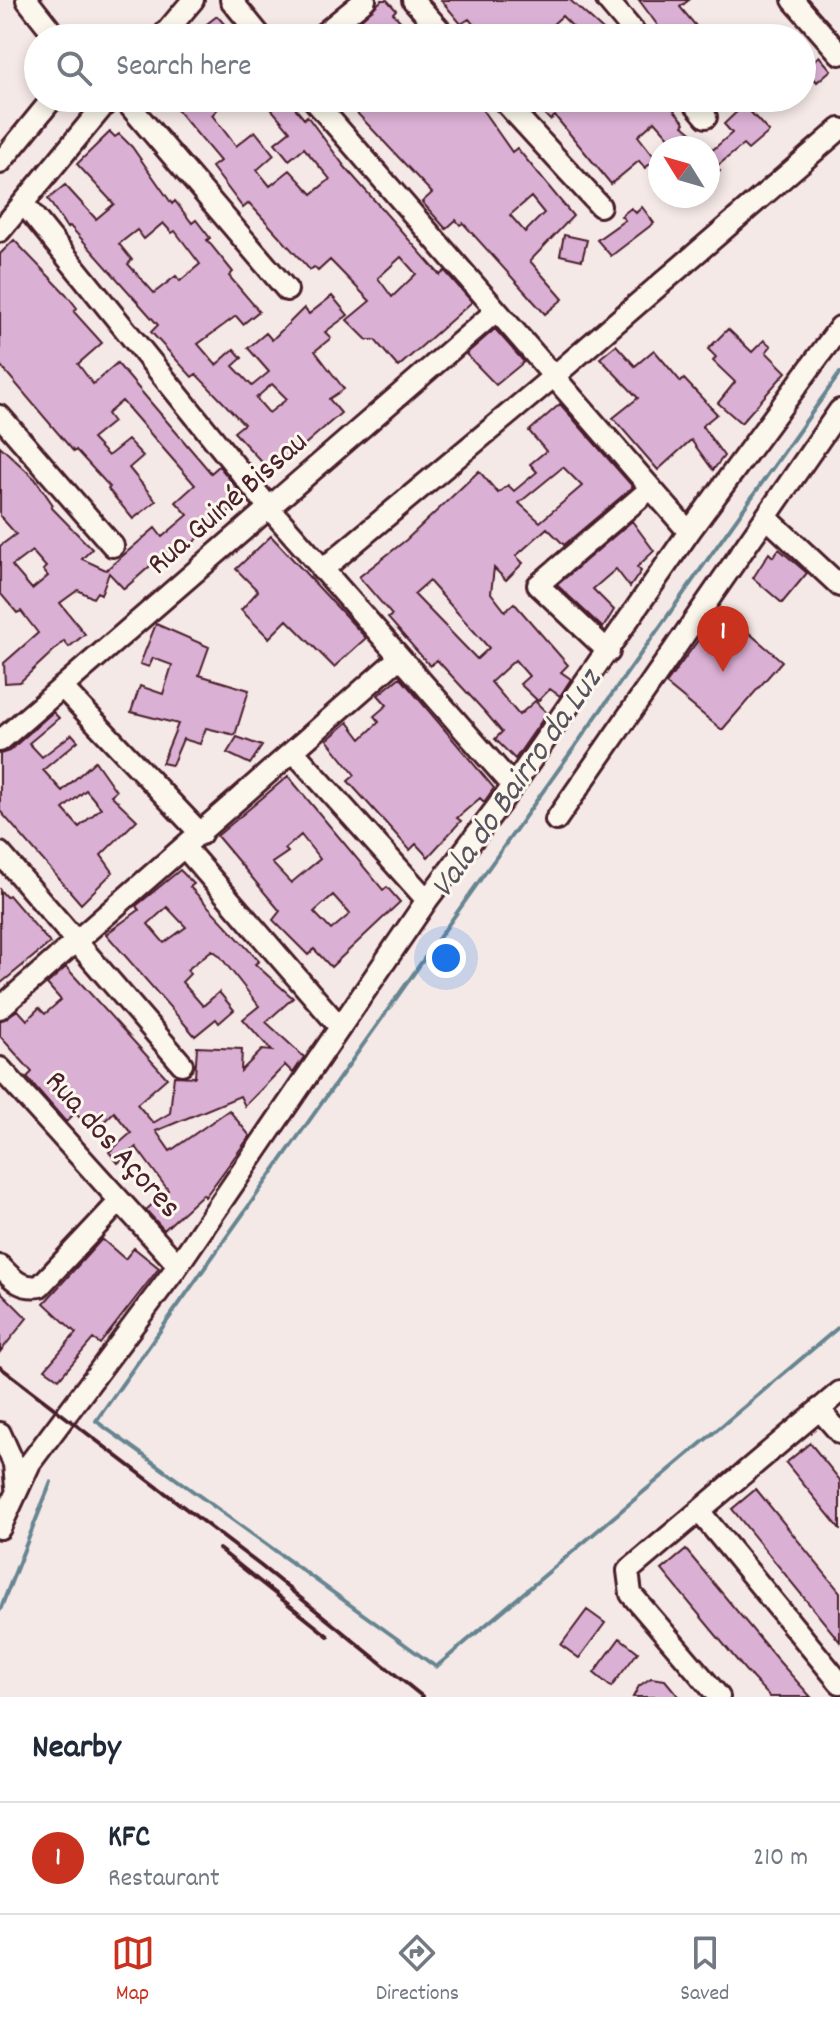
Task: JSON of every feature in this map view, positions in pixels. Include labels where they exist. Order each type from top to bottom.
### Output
[{"type":"street","points":[[27,0],[46,24]]},
{"type":"street","points":[[173,24],[193,0]]},
{"type":"street","points":[[231,0],[251,24]]},
{"type":"street","points":[[335,24],[365,0]]},
{"type":"street","points":[[413,0],[434,24]]},
{"type":"street","points":[[607,0],[627,24]]},
{"type":"street","points":[[793,0],[814,24]]},
{"type":"street","points":[[816,26],[840,54]]},
{"type":"street","points":[[0,163],[42,112]]},
{"type":"street","points":[[0,231],[98,112]]},
{"type":"street","points":[[135,112],[287,290]]},
{"type":"street","points":[[324,112],[689,532]]},
{"type":"street","points":[[514,112],[600,206]]},
{"type":"street","points":[[702,112],[706,117]]},
{"type":"street","points":[[322,570],[553,377],[840,129]]},
{"type":"street","points":[[23,203],[271,510],[513,786]]},
{"type":"street","name":"Rua Guiné Bissau","points":[[0,741],[271,510],[496,311]]},
{"type":"street","points":[[0,1528],[16,1487],[30,1463],[178,1265],[427,900],[513,786],[609,652],[689,532],[840,327]]},
{"type":"street","points":[[556,820],[840,410]]},
{"type":"street","points":[[0,416],[113,546]]},
{"type":"street","points":[[609,652],[538,585],[650,489]]},
{"type":"street","points":[[767,518],[840,586]]},
{"type":"street","points":[[0,1008],[295,753],[400,657]]},
{"type":"street","points":[[62,687],[201,834]]},
{"type":"street","points":[[295,753],[427,900]]},
{"type":"street","points":[[185,848],[339,1026]]},
{"type":"street","points":[[0,853],[182,1064]]},
{"type":"street","name":"Rua dos Açores","points":[[0,1068],[178,1265]]},
{"type":"street","points":[[0,1266],[17,1284],[40,1286],[120,1201]]},
{"type":"street","points":[[719,1697],[631,1594],[628,1571],[840,1392]]},
{"type":"street","points":[[819,1409],[840,1433]]},
{"type":"street","points":[[0,1433],[14,1464],[16,1487]]},
{"type":"street","points":[[699,1511],[840,1683]]},
{"type":"building","points":[[382,0],[387,0],[403,24],[356,24]]},
{"type":"building","points":[[441,0],[570,0],[597,24],[570,24],[562,16],[553,24],[473,24],[469,19],[461,24]]},
{"type":"building","points":[[639,0],[689,0],[680,7],[694,24],[657,24]]},
{"type":"building","points":[[217,16],[224,24],[207,24]]},
{"type":"building","points":[[819,56],[831,70],[817,82],[816,81],[816,59]]},
{"type":"building","points":[[179,112],[215,112],[212,115],[236,146],[255,131],[274,155],[257,170],[270,186],[290,170],[312,194],[330,179],[304,148],[289,160],[275,143],[290,131],[274,112],[298,112],[304,119],[307,116],[345,167],[440,275],[445,271],[472,302],[398,367],[375,340],[367,340],[347,320],[370,301],[330,260],[318,271],[314,267],[310,270],[249,203],[243,208],[212,167],[220,161]],"holes":[[[401,257],[416,274],[392,297],[378,278]]]},
{"type":"building","points":[[356,112],[484,112],[512,152],[517,148],[573,216],[530,261],[563,299],[545,314],[463,223],[460,225],[456,220],[446,229],[422,202],[432,193]],"holes":[[[531,197],[544,213],[525,232],[510,215]]]},
{"type":"building","points":[[542,112],[676,112],[685,123],[683,125],[696,136],[668,136],[655,121],[638,136],[648,149],[648,166],[645,168],[639,161],[611,184],[555,116],[550,120]]},
{"type":"building","points":[[737,112],[750,112],[769,132],[748,150],[743,145],[720,164],[720,144],[732,133],[724,124]]},
{"type":"building","points":[[110,132],[115,137],[119,134],[132,147],[172,204],[175,201],[192,223],[196,220],[210,238],[207,240],[233,272],[229,276],[259,311],[243,324],[236,316],[198,344],[216,365],[234,349],[242,358],[233,366],[252,386],[269,372],[248,348],[266,333],[272,340],[304,308],[309,314],[332,296],[348,315],[325,332],[331,338],[315,351],[344,389],[329,399],[341,413],[272,473],[234,432],[244,424],[196,374],[192,377],[151,332],[158,325],[70,226],[67,228],[48,199],[65,185],[96,219],[114,204],[77,164]],"holes":[[[163,223],[172,233],[175,231],[200,264],[180,281],[176,276],[154,293],[128,264],[132,260],[119,244],[137,230],[144,239]],[[272,384],[287,399],[269,413],[256,398]]]},
{"type":"building","points":[[642,207],[654,223],[611,256],[597,240],[625,220],[621,216],[631,208],[636,213]]},
{"type":"building","points":[[564,235],[587,240],[582,260],[560,255]]},
{"type":"building","points":[[14,240],[77,308],[74,312],[102,343],[78,364],[93,384],[117,363],[211,473],[219,466],[245,498],[189,546],[182,538],[124,589],[109,573],[101,594],[97,592],[93,598],[78,590],[60,603],[85,634],[69,647],[64,641],[20,682],[5,683],[4,663],[38,633],[21,611],[17,613],[0,593],[0,546],[16,534],[0,516],[0,446],[35,479],[53,505],[51,507],[92,549],[82,559],[106,570],[155,528],[162,537],[188,515],[176,502],[195,485],[122,401],[107,414],[113,422],[92,439],[108,456],[128,440],[143,456],[129,468],[156,501],[133,519],[108,489],[110,487],[76,450],[74,452],[0,365],[0,254]],"holes":[[[32,551],[46,567],[43,570],[48,576],[32,589],[12,566]]]},
{"type":"building","points":[[495,329],[524,362],[496,385],[466,354]]},
{"type":"building","points":[[728,329],[752,352],[764,340],[771,346],[766,352],[786,372],[741,423],[718,403],[735,382],[713,361],[716,357],[708,349]]},
{"type":"building","points":[[616,345],[635,366],[654,350],[681,382],[684,379],[717,414],[702,426],[724,456],[713,470],[691,440],[658,470],[613,418],[638,398],[600,358]]},
{"type":"building","points":[[560,404],[633,487],[564,545],[547,528],[516,556],[523,563],[506,580],[494,568],[491,593],[505,611],[514,603],[568,665],[561,672],[571,679],[560,696],[550,689],[538,701],[520,684],[529,676],[515,660],[491,682],[519,715],[535,701],[547,713],[515,759],[495,739],[502,732],[485,712],[437,660],[430,666],[388,618],[392,615],[359,577],[406,540],[479,471],[498,493],[508,485],[514,491],[537,472],[530,464],[546,451],[529,431]],"holes":[[[563,467],[582,486],[540,522],[519,503]],[[429,581],[489,648],[477,659],[414,594]]]},
{"type":"building","points":[[632,521],[654,551],[637,567],[641,571],[630,587],[616,569],[593,589],[614,610],[603,628],[557,585]]},
{"type":"building","points":[[271,536],[366,638],[334,667],[287,620],[269,638],[241,610],[258,591],[236,569]]},
{"type":"building","points":[[779,549],[807,573],[782,603],[753,578],[769,553],[773,557]]},
{"type":"building","points":[[721,609],[782,661],[722,730],[666,684]]},
{"type":"building","points":[[156,624],[209,647],[199,675],[249,690],[235,735],[206,728],[200,744],[183,739],[172,765],[162,763],[178,724],[131,712],[140,686],[163,694],[172,665],[153,658],[149,667],[140,664]]},
{"type":"building","points":[[400,677],[494,788],[484,802],[480,798],[457,818],[461,821],[428,857],[416,844],[410,850],[348,781],[355,775],[327,740],[348,722],[361,739],[379,722],[374,716],[387,705],[378,695]]},
{"type":"building","points":[[53,712],[59,718],[29,743],[42,757],[72,734],[78,741],[43,770],[62,791],[95,761],[116,791],[111,795],[137,820],[101,855],[113,872],[81,904],[0,811],[0,754],[9,751]],"holes":[[[86,790],[101,808],[79,827],[63,809]]]},
{"type":"building","points":[[237,737],[262,746],[250,764],[227,753]]},
{"type":"building","points":[[288,776],[383,890],[387,887],[400,902],[331,967],[314,949],[308,955],[273,920],[280,911],[217,836]],"holes":[[[301,835],[320,859],[291,883],[272,863],[288,852],[285,849]],[[333,895],[350,914],[331,930],[314,912]]]},
{"type":"building","points":[[180,870],[194,884],[190,887],[259,961],[255,964],[293,998],[266,1022],[304,1057],[293,1073],[285,1065],[245,1106],[240,1096],[156,1131],[170,1151],[229,1110],[250,1136],[205,1197],[203,1194],[164,1230],[146,1210],[168,1190],[136,1147],[118,1163],[109,1152],[131,1133],[114,1112],[94,1131],[75,1113],[66,1122],[27,1077],[32,1072],[0,1036],[0,1021],[18,1010],[27,1020],[39,1008],[45,1014],[61,1000],[47,984],[66,967],[167,1078],[137,1104],[153,1123],[170,1113],[174,1076],[195,1077],[197,1047],[242,1049],[241,1071],[262,1050],[272,1051],[243,1019],[259,1006],[212,950],[187,970],[190,974],[182,982],[203,1006],[219,992],[234,1010],[219,1023],[216,1019],[195,1036],[106,934],[139,910],[136,906]],"holes":[[[167,907],[186,927],[164,943],[148,924]]]},
{"type":"building","points":[[0,890],[6,897],[9,895],[50,943],[0,984]]},
{"type":"building","points":[[102,1239],[125,1259],[134,1248],[159,1268],[100,1344],[93,1339],[59,1379],[45,1369],[76,1333],[44,1303]]},
{"type":"building","points":[[0,1291],[27,1318],[0,1352]]},
{"type":"building","points":[[810,1443],[840,1480],[840,1529],[786,1463]]},
{"type":"building","points":[[756,1489],[840,1592],[840,1642],[732,1509]]},
{"type":"building","points":[[686,1550],[811,1697],[770,1697],[745,1670],[662,1570]]},
{"type":"building","points":[[587,1610],[605,1623],[579,1658],[561,1645]]},
{"type":"building","points":[[620,1638],[638,1652],[611,1687],[594,1673]]},
{"type":"building","points":[[651,1678],[665,1680],[679,1697],[633,1697],[639,1686]]},
{"type":"waterway","name":"Vala do Bairro da Luz","points":[[840,373],[96,1421],[436,1667],[840,1326]]},
{"type":"waterway","points":[[0,1610],[51,1482]]},
{"type":"railway","points":[[0,1367],[261,1566],[423,1697]]},
{"type":"railway","points":[[219,1549],[328,1636]]},
{"type":"place","name":"KFC","points":[[723,672]]}]
